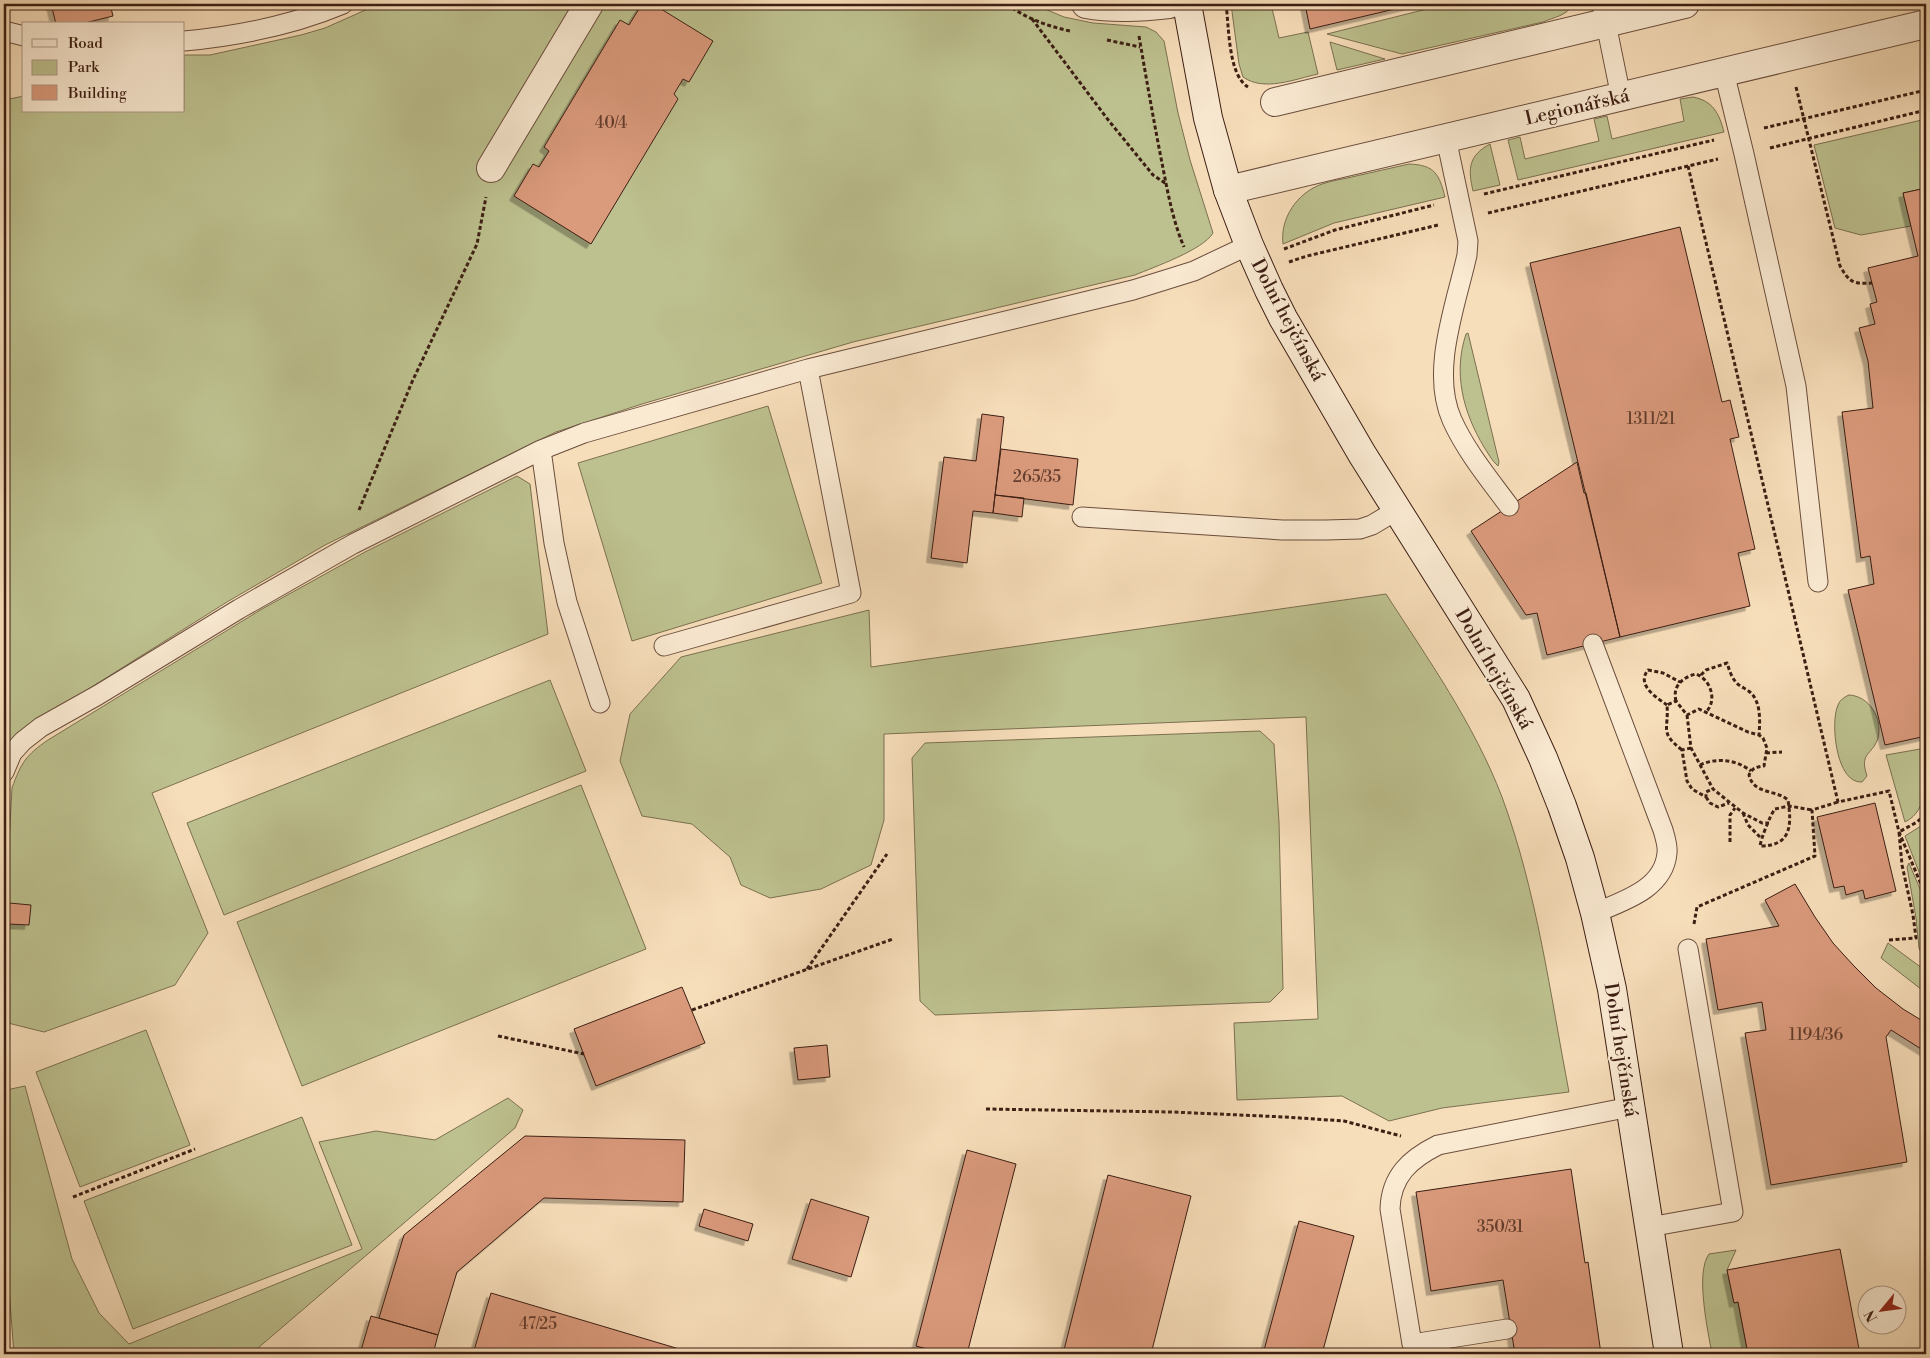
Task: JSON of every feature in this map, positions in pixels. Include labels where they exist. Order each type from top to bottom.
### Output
[{"type":"main road","points":[[491,168],[589,4]]},
{"type":"main road","points":[[1086,4],[1134,8],[1169,4]]},
{"type":"main road","name":"Dolní hejčínská","points":[[1187,4],[1208,118],[1228,190],[1249,245],[1283,318],[1362,454],[1516,699],[1543,758],[1562,806],[1580,858],[1595,913],[1612,989],[1669,1354]]},
{"type":"main road","points":[[1275,102],[1604,13],[1685,4]]},
{"type":"main road","name":"Legionářská","points":[[1228,190],[1926,24]]},
{"type":"lane","points":[[185,41],[236,34],[275,26],[322,13],[343,4]]},
{"type":"lane","points":[[1604,13],[1621,97]]},
{"type":"lane","points":[[4,31],[22,36]]},
{"type":"lane","points":[[1724,72],[1796,386],[1818,582]]},
{"type":"lane","points":[[1446,138],[1468,241],[1467,255],[1445,347],[1443,366],[1446,399],[1451,419],[1461,438],[1509,506]]},
{"type":"lane","points":[[4,772],[8,757],[23,741],[42,727],[239,609],[353,544],[542,450],[584,434],[808,370],[1133,290],[1194,271],[1249,245]]},
{"type":"lane","points":[[664,646],[851,593],[808,370]]},
{"type":"lane","points":[[542,450],[554,543],[568,602],[600,703]]},
{"type":"lane","points":[[1082,517],[1101,520],[1326,530],[1360,529],[1372,525],[1397,510]]},
{"type":"lane","points":[[1593,644],[1663,830],[1668,851],[1666,863],[1660,874],[1649,886],[1623,901],[1595,913]]},
{"type":"lane","points":[[1649,1227],[1733,1212],[1688,949]]},
{"type":"lane","points":[[1507,1329],[1412,1344],[1390,1209],[1390,1196],[1394,1184],[1406,1165],[1424,1152],[1438,1146],[1630,1107]]},
{"type":"path","points":[[1226,4],[1236,73],[1243,84],[1275,102]]},
{"type":"path","points":[[1032,19],[1109,121],[1154,175],[1166,184]]},
{"type":"path","points":[[1138,30],[1166,184],[1178,233],[1194,271]]},
{"type":"path","points":[[1789,57],[1840,266],[1848,279],[1856,284],[1872,283]]},
{"type":"path","points":[[1761,129],[1926,90]]},
{"type":"path","points":[[1766,149],[1926,110]]},
{"type":"path","points":[[1474,196],[1716,139]]},
{"type":"path","points":[[1488,213],[1721,159]]},
{"type":"path","points":[[1688,166],[1838,802]]},
{"type":"path","points":[[353,544],[351,529],[408,391],[477,244],[491,168]]},
{"type":"path","points":[[1283,250],[1335,230],[1437,205]]},
{"type":"path","points":[[1286,263],[1306,256],[1441,224]]},
{"type":"path","points":[[1701,675],[1706,670],[1727,663],[1734,680],[1752,694],[1756,700],[1759,709],[1759,735]]},
{"type":"path","points":[[1680,682],[1656,670],[1648,670],[1644,674],[1644,681],[1651,693],[1667,705],[1668,719],[1665,728],[1667,735],[1682,750],[1688,781],[1692,789],[1718,807],[1730,804]]},
{"type":"path","points":[[1706,712],[1710,708],[1711,692],[1706,680],[1701,675],[1690,675],[1680,682],[1675,691],[1676,701],[1688,715],[1691,748],[1712,789],[1743,813],[1762,823],[1769,823]]},
{"type":"path","points":[[1667,705],[1676,701]]},
{"type":"path","points":[[1688,715],[1699,709],[1748,732],[1759,735],[1766,743],[1764,766],[1756,767],[1749,775],[1754,786],[1768,792],[1783,795],[1788,800],[1789,806],[1789,831],[1787,836],[1772,846],[1760,846],[1761,838],[1775,809],[1789,806],[1812,810],[1838,802],[1889,791],[1899,832],[1902,865],[1913,914],[1916,938],[1889,940]]},
{"type":"path","points":[[1682,750],[1691,748]]},
{"type":"path","points":[[1766,753],[1782,752]]},
{"type":"path","points":[[1700,765],[1714,760],[1736,762],[1751,771]]},
{"type":"path","points":[[1706,797],[1706,792],[1712,789]]},
{"type":"path","points":[[1730,842],[1730,815],[1735,808]]},
{"type":"path","points":[[1688,949],[1697,907],[1816,856],[1812,810]]},
{"type":"path","points":[[1743,813],[1748,825],[1761,838]]},
{"type":"path","points":[[1899,832],[1917,822],[1926,814]]},
{"type":"path","points":[[1899,832],[1926,896]]},
{"type":"path","points":[[806,970],[886,854]]},
{"type":"path","points":[[692,1010],[893,939]]},
{"type":"path","points":[[498,1036],[584,1054]]},
{"type":"path","points":[[986,1109],[1172,1112],[1344,1121],[1405,1137],[1424,1152]]},
{"type":"path","points":[[73,1197],[195,1149]]},
{"type":"green space","points":[[379,4],[1033,4],[1064,17],[1093,23],[1146,27],[1156,32],[1164,41],[1178,113],[1190,160],[1213,233],[1208,239],[1189,252],[1135,275],[853,342],[642,404],[556,432],[325,545],[227,602],[20,732],[4,747],[4,100],[22,96],[22,112],[185,112],[185,55],[210,55],[325,28]]},
{"type":"green space","points":[[1231,4],[1271,4],[1279,38],[1308,32],[1318,74],[1270,84],[1260,84],[1243,77],[1239,64]]},
{"type":"green space","points":[[1438,4],[1573,4],[1564,14],[1543,22],[1402,54],[1327,34],[1439,6]]},
{"type":"green space","points":[[1330,42],[1385,59],[1337,70]]},
{"type":"green space","points":[[1693,97],[1706,101],[1714,109],[1720,119],[1724,132],[1518,180],[1508,140],[1520,137],[1525,159],[1599,141],[1594,119],[1607,116],[1612,139],[1684,121],[1680,99]]},
{"type":"green space","points":[[1926,119],[1926,188],[1903,193],[1911,226],[1861,235],[1835,228],[1814,145]]},
{"type":"green space","points":[[1490,144],[1500,185],[1473,191],[1470,176],[1471,164],[1477,153]]},
{"type":"green space","points":[[1409,164],[1425,166],[1434,172],[1438,177],[1445,197],[1334,223],[1283,244],[1284,225],[1287,216],[1298,200],[1313,188],[1330,181]]},
{"type":"green space","points":[[1468,333],[1499,462],[1498,466],[1490,457],[1470,420],[1462,392],[1460,363],[1466,334]]},
{"type":"green space","points":[[768,406],[822,583],[632,641],[578,463]]},
{"type":"green space","points":[[517,476],[530,484],[548,634],[152,793],[208,933],[175,985],[44,1032],[4,1022],[4,935],[12,788],[18,772],[29,755],[48,740],[262,609],[365,552]]},
{"type":"green space","points":[[1386,594],[1464,718],[1491,770],[1502,797],[1525,869],[1534,906],[1569,1092],[1442,1108],[1389,1121],[1342,1096],[1237,1100],[1234,1023],[1318,1019],[1306,717],[884,734],[884,820],[871,865],[821,889],[770,898],[741,885],[730,857],[692,824],[642,816],[620,761],[630,714],[681,657],[869,610],[871,667]]},
{"type":"green space","points":[[550,680],[586,771],[224,915],[187,823]]},
{"type":"green space","points":[[1849,695],[1863,699],[1873,709],[1878,723],[1878,738],[1865,758],[1867,776],[1862,782],[1853,780],[1846,773],[1837,751],[1835,737],[1836,713],[1842,699]]},
{"type":"green space","points":[[1260,731],[1274,744],[1279,822],[1283,989],[1270,1002],[935,1015],[920,1001],[912,758],[925,743]]},
{"type":"green space","points":[[1926,748],[1926,780],[1923,800],[1919,809],[1905,822],[1886,755]]},
{"type":"green space","points":[[581,785],[646,949],[302,1086],[237,922]]},
{"type":"green space","points":[[1926,821],[1926,890],[1905,836]]},
{"type":"green space","points":[[1909,863],[1926,903],[1926,964],[1919,948],[1907,867]]},
{"type":"green space","points":[[1888,943],[1926,971],[1926,993],[1881,958]]},
{"type":"green space","points":[[146,1030],[190,1145],[80,1187],[36,1072]]},
{"type":"green space","points":[[25,1086],[72,1259],[99,1313],[129,1344],[362,1249],[319,1142],[376,1131],[435,1140],[508,1098],[523,1110],[515,1128],[251,1354],[14,1354],[4,1223],[4,1093],[11,1089]]},
{"type":"green space","points":[[302,1117],[352,1245],[133,1329],[84,1201]]},
{"type":"green space","points":[[1736,1250],[1727,1270],[1734,1303],[1738,1302],[1748,1354],[1712,1354],[1704,1302],[1703,1274],[1705,1263],[1709,1254]]},
{"type":"building","points":[[51,4],[110,4],[113,16],[89,22],[56,22]]},
{"type":"building","points":[[642,4],[653,4],[713,41],[689,82],[683,79],[674,94],[678,99],[591,244],[514,196],[533,164],[539,167],[549,151],[544,147],[620,20],[629,25]]},
{"type":"building","points":[[1305,4],[1416,4],[1310,29]]},
{"type":"building","points":[[1926,188],[1926,736],[1885,745],[1848,590],[1874,584],[1870,556],[1861,558],[1842,412],[1873,408],[1868,361],[1859,328],[1875,324],[1870,304],[1877,302],[1868,268],[1918,256],[1903,193]]},
{"type":"building","points":[[1680,227],[1722,402],[1730,400],[1739,437],[1730,439],[1755,549],[1738,553],[1750,606],[1620,637],[1530,263]]},
{"type":"building","points":[[982,414],[1004,417],[993,513],[973,511],[967,563],[931,558],[944,457],[976,461]]},
{"type":"building","points":[[1001,449],[1078,459],[1073,505],[995,495]]},
{"type":"building","points":[[1577,462],[1620,637],[1547,655],[1537,613],[1526,615],[1471,531]]},
{"type":"building","points":[[995,495],[1024,498],[1022,517],[993,513]]},
{"type":"building","points":[[1875,803],[1896,891],[1865,899],[1863,890],[1846,895],[1844,886],[1834,888],[1817,817]]},
{"type":"building","points":[[1795,884],[1833,943],[1854,966],[1876,988],[1903,1009],[1926,1023],[1926,1052],[1891,1030],[1886,1037],[1907,1162],[1771,1185],[1745,1033],[1766,1030],[1762,1002],[1718,1010],[1706,939],[1779,926],[1765,900]]},
{"type":"building","points":[[9,903],[31,905],[29,925],[8,924]]},
{"type":"building","points":[[682,987],[705,1043],[596,1086],[574,1029]]},
{"type":"building","points":[[827,1045],[830,1077],[798,1080],[794,1048]]},
{"type":"building","points":[[525,1136],[685,1140],[683,1202],[544,1198],[457,1272],[438,1335],[379,1318],[404,1235]]},
{"type":"building","points":[[967,1150],[1016,1164],[967,1354],[946,1354],[916,1346]]},
{"type":"building","points":[[1571,1169],[1585,1263],[1588,1262],[1601,1354],[1515,1354],[1503,1280],[1431,1291],[1416,1192]]},
{"type":"building","points":[[1108,1175],[1191,1196],[1151,1354],[1063,1354]]},
{"type":"building","points":[[811,1199],[869,1217],[851,1277],[792,1259]]},
{"type":"building","points":[[704,1209],[753,1224],[748,1241],[699,1226]]},
{"type":"building","points":[[1299,1221],[1354,1236],[1322,1354],[1263,1354]]},
{"type":"building","points":[[1840,1249],[1860,1354],[1748,1354],[1738,1302],[1734,1303],[1727,1270]]},
{"type":"building","points":[[491,1293],[696,1354],[473,1354]]},
{"type":"building","points":[[371,1316],[438,1335],[433,1354],[360,1354]]}]
